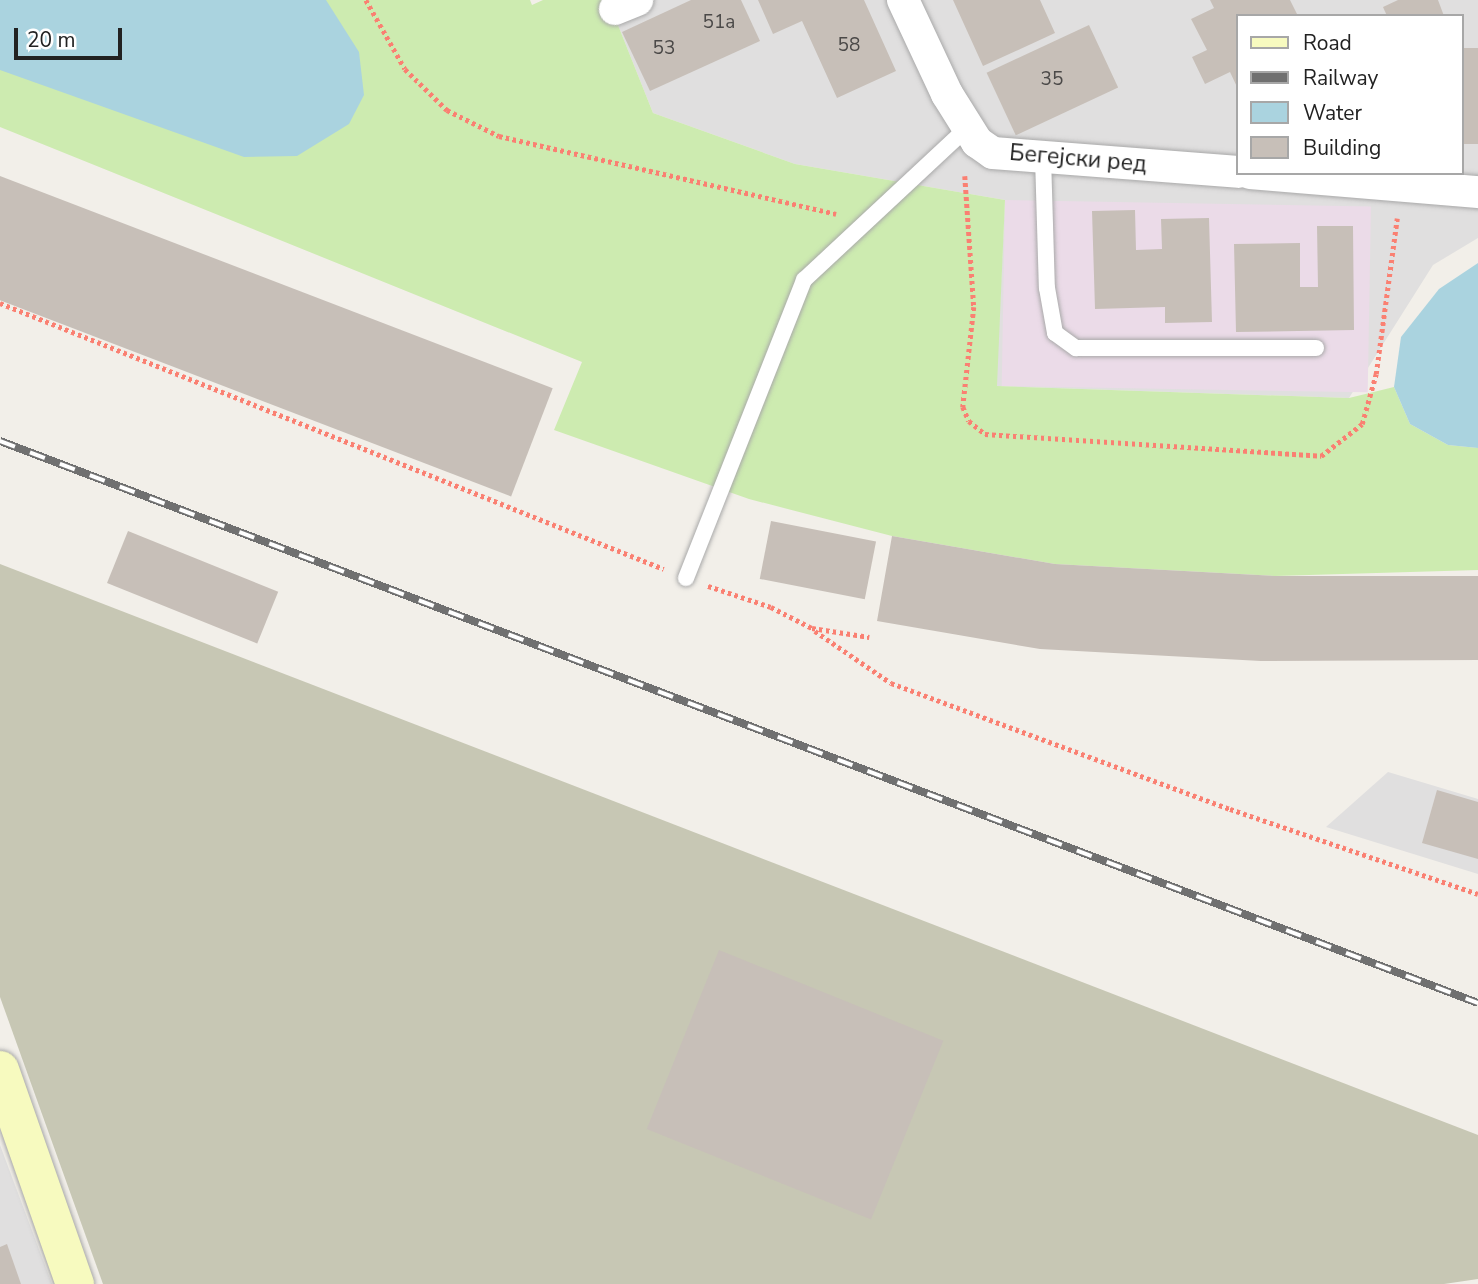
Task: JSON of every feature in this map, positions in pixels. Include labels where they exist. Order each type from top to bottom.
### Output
[{"type":"street","name":"Бегејски ред","points":[[903,0],[947,94],[967,128],[993,153],[1236,172]]},
{"type":"street","points":[[1275,175],[1478,191]]},
{"type":"street","points":[[0,1070],[75,1284]]},
{"type":"lane","points":[[686,578],[804,280],[967,128]]},
{"type":"lane","points":[[1043,156],[1047,288],[1055,333],[1076,348],[1316,348]]},
{"type":"path","points":[[366,0],[405,69],[447,110],[499,136],[865,221]]},
{"type":"path","points":[[0,303],[686,578],[771,607],[812,628],[891,683],[1230,809],[1478,894]]},
{"type":"path","points":[[812,628],[869,638]]},
{"type":"shaded area","points":[[608,0],[1478,0],[1478,238],[1433,265],[1349,398],[996,386],[1005,200],[795,164],[653,113]]},
{"type":"shaded area","points":[[1005,200],[1371,206],[1368,392],[1002,386]]},
{"type":"shaded area","points":[[0,564],[1478,1135],[1478,1279],[1444,1284],[103,1284],[0,997]]},
{"type":"shaded area","points":[[1388,772],[1478,799],[1478,874],[1326,827]]},
{"type":"shaded area","points":[[0,1145],[52,1284],[0,1284]]},
{"type":"green space","points":[[0,0],[530,0],[532,5],[543,0],[608,0],[653,113],[795,164],[1005,200],[997,386],[1349,398],[1394,387],[1410,424],[1448,445],[1478,448],[1478,570],[1275,576],[1055,564],[892,536],[749,499],[554,430],[582,362],[0,127]]},
{"type":"water","points":[[0,0],[326,0],[359,52],[364,95],[349,124],[297,156],[244,157],[0,70]]},
{"type":"water","points":[[1478,263],[1478,448],[1448,445],[1410,424],[1394,387],[1401,337],[1439,289]]},
{"type":"building","points":[[691,0],[741,0],[760,41],[650,91],[622,32]]},
{"type":"building","points":[[758,0],[864,0],[896,71],[837,98],[802,21],[773,34]]},
{"type":"building","points":[[953,0],[1040,0],[1055,33],[983,66]]},
{"type":"building","points":[[1210,0],[1290,0],[1297,14],[1236,14],[1236,85],[1230,72],[1205,84],[1192,57],[1207,50],[1191,19],[1214,8]]},
{"type":"building","points":[[1398,0],[1438,0],[1443,14],[1386,14],[1383,7]]},
{"type":"building","points":[[1089,25],[1118,88],[1016,135],[987,73]]},
{"type":"building","points":[[1464,48],[1478,48],[1478,144],[1464,144]]},
{"type":"building","points":[[0,176],[553,388],[511,496],[0,300]]},
{"type":"building","points":[[1135,210],[1136,250],[1162,249],[1161,219],[1209,218],[1212,322],[1165,323],[1165,307],[1095,309],[1092,211]]},
{"type":"building","points":[[1317,226],[1353,226],[1354,330],[1236,332],[1234,244],[1300,243],[1300,287],[1318,287]]},
{"type":"building","points":[[771,521],[876,541],[865,599],[760,579]]},
{"type":"building","points":[[128,531],[278,592],[257,644],[107,583]]},
{"type":"building","points":[[892,536],[1055,564],[1275,576],[1478,576],[1478,660],[1261,661],[1040,649],[877,621]]},
{"type":"building","points":[[1437,790],[1478,802],[1478,859],[1422,843]]},
{"type":"building","points":[[719,950],[943,1041],[871,1220],[647,1129]]},
{"type":"building","points":[[7,1244],[21,1284],[0,1284],[0,1247]]},
{"type":"railway","points":[[0,441],[1478,1003]]}]
